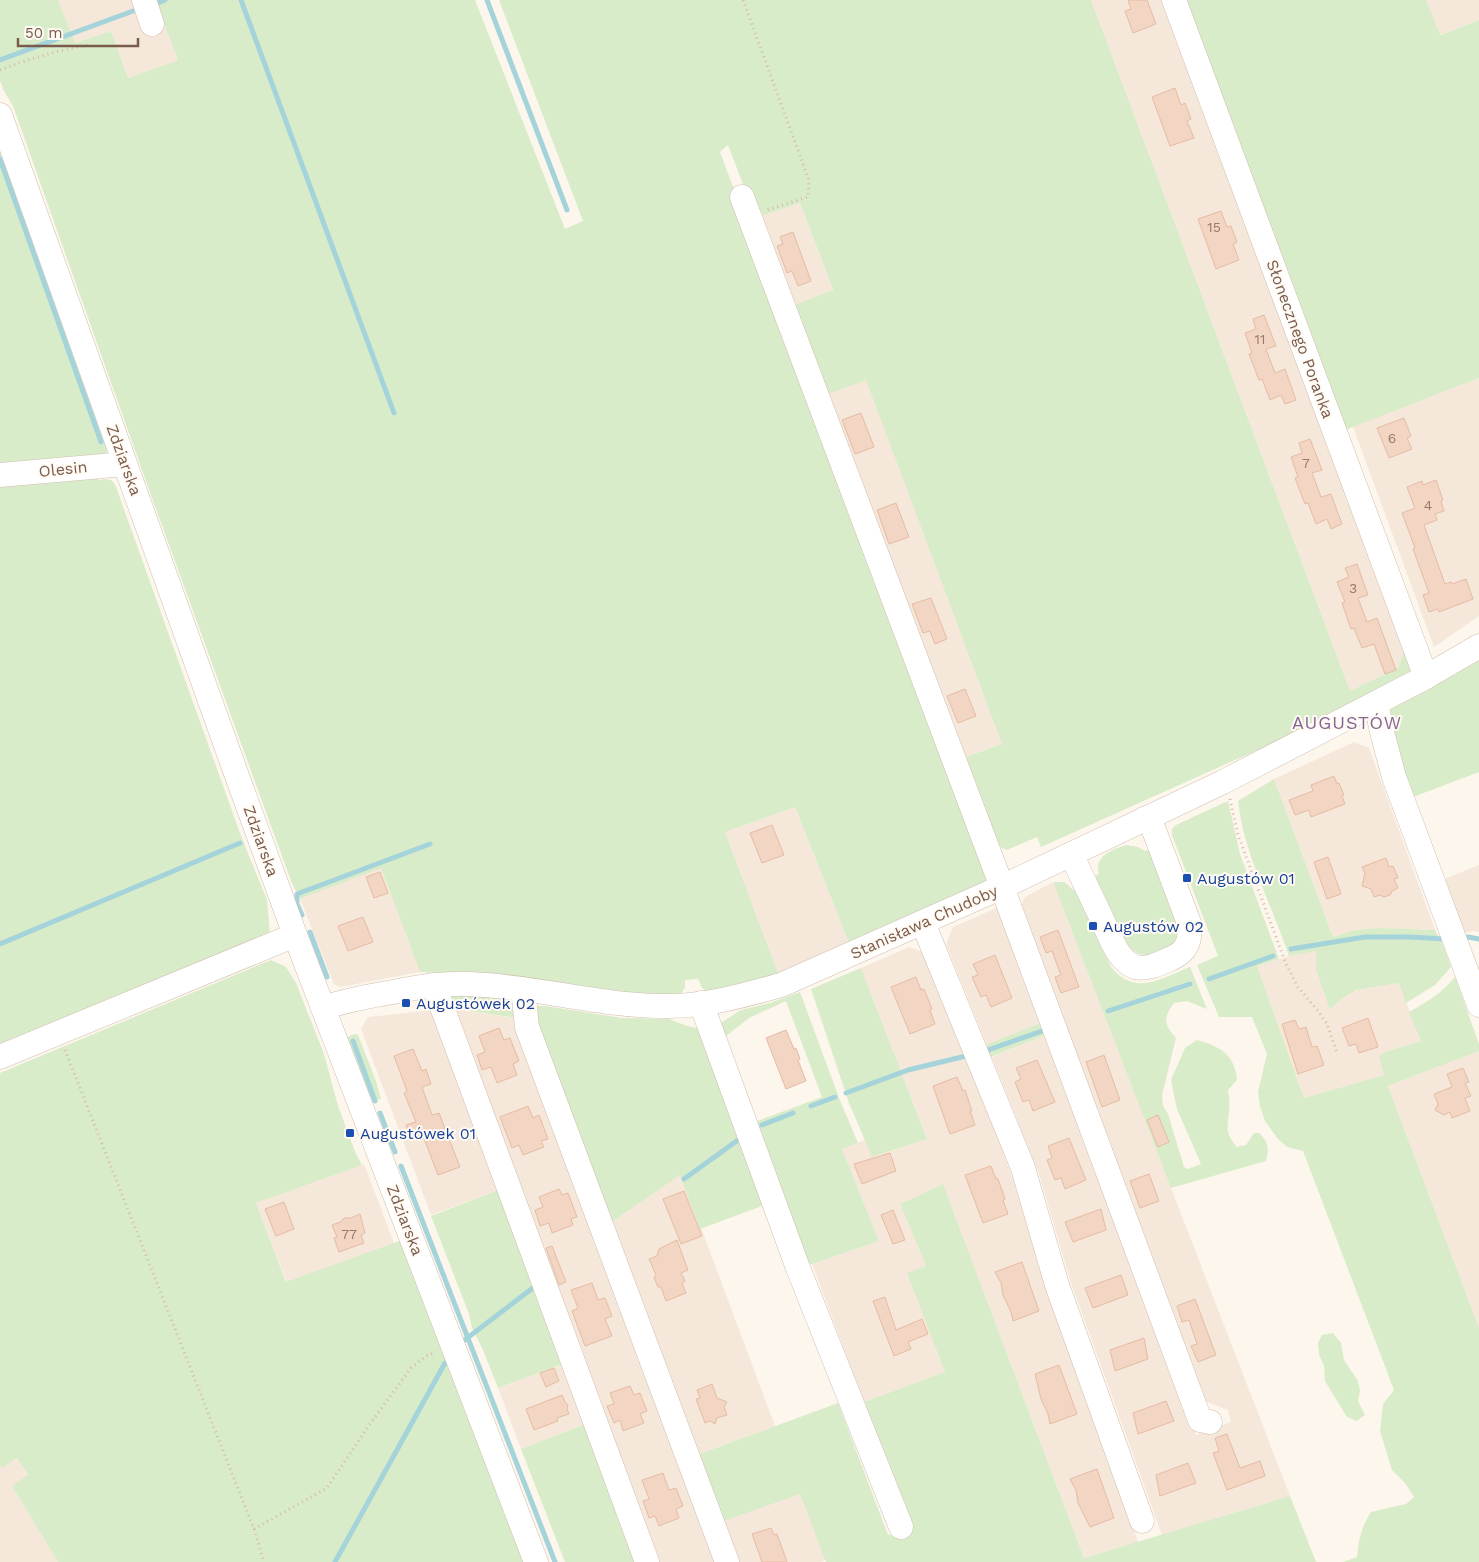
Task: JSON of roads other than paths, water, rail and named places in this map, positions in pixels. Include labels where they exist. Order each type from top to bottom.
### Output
[{"type":"street","points":[[144,0],[152,24]]},
{"type":"street","name":"Słonecznego Poranka","points":[[1174,0],[1426,677]]},
{"type":"street","name":"Zdziarska","points":[[0,115],[295,935],[536,1562]]},
{"type":"street","points":[[746,206],[1200,1420],[1210,1422]]},
{"type":"street","name":"Olesin","points":[[0,475],[125,464]]},
{"type":"street","name":"Stanisława Chudoby","points":[[323,1008],[351,1000],[434,985],[468,984],[523,989],[637,1005],[671,1006],[746,995],[781,985],[1002,887],[1223,782],[1426,677],[1479,646]]},
{"type":"street","points":[[1376,703],[1394,777],[1479,1005]]},
{"type":"street","points":[[1071,854],[1113,943],[1126,961],[1131,965],[1142,968],[1155,966],[1176,956],[1188,945],[1189,923],[1152,825],[1144,819]]},
{"type":"street","points":[[923,923],[1023,1168],[1057,1285],[1142,1521]]},
{"type":"street","points":[[0,1057],[295,935]]},
{"type":"street","points":[[434,985],[647,1562]]},
{"type":"street","points":[[523,989],[527,1027],[727,1562]]},
{"type":"street","points":[[701,1003],[798,1268],[902,1528]]},
{"type":"waterway","points":[[158,3],[165,0]]},
{"type":"waterway","points":[[241,0],[394,413]]},
{"type":"waterway","points":[[487,0],[567,210]]},
{"type":"waterway","points":[[0,60],[133,11]]},
{"type":"waterway","points":[[0,159],[101,442]]},
{"type":"waterway","points":[[0,944],[240,843]]},
{"type":"waterway","points":[[302,915],[297,904],[297,894],[430,844]]},
{"type":"waterway","points":[[310,932],[327,977]]},
{"type":"waterway","points":[[1291,949],[1365,937],[1445,939]]},
{"type":"waterway","points":[[1468,937],[1479,939]]},
{"type":"waterway","points":[[1209,979],[1273,956]]},
{"type":"waterway","points":[[1108,1011],[1190,984]]},
{"type":"waterway","points":[[988,1050],[1045,1030]]},
{"type":"waterway","points":[[353,1041],[375,1101]]},
{"type":"waterway","points":[[846,1093],[908,1070],[966,1056]]},
{"type":"waterway","points":[[811,1106],[835,1097]]},
{"type":"waterway","points":[[380,1113],[395,1152]]},
{"type":"waterway","points":[[762,1125],[793,1113]]},
{"type":"waterway","points":[[684,1179],[738,1140]]},
{"type":"waterway","points":[[401,1166],[555,1562]]},
{"type":"waterway","points":[[462,1342],[534,1287]]},
{"type":"waterway","points":[[335,1562],[445,1363]]},
{"type":"place","name":"Augustów 01","points":[[1187,878]]},
{"type":"place","name":"Augustów 02","points":[[1093,926]]},
{"type":"place","name":"Augustówek 02","points":[[406,1003]]},
{"type":"place","name":"Augustówek 01","points":[[350,1133]]},
{"type":"district","name":"AUGUSTÓW","points":[[1347,722]]}]
